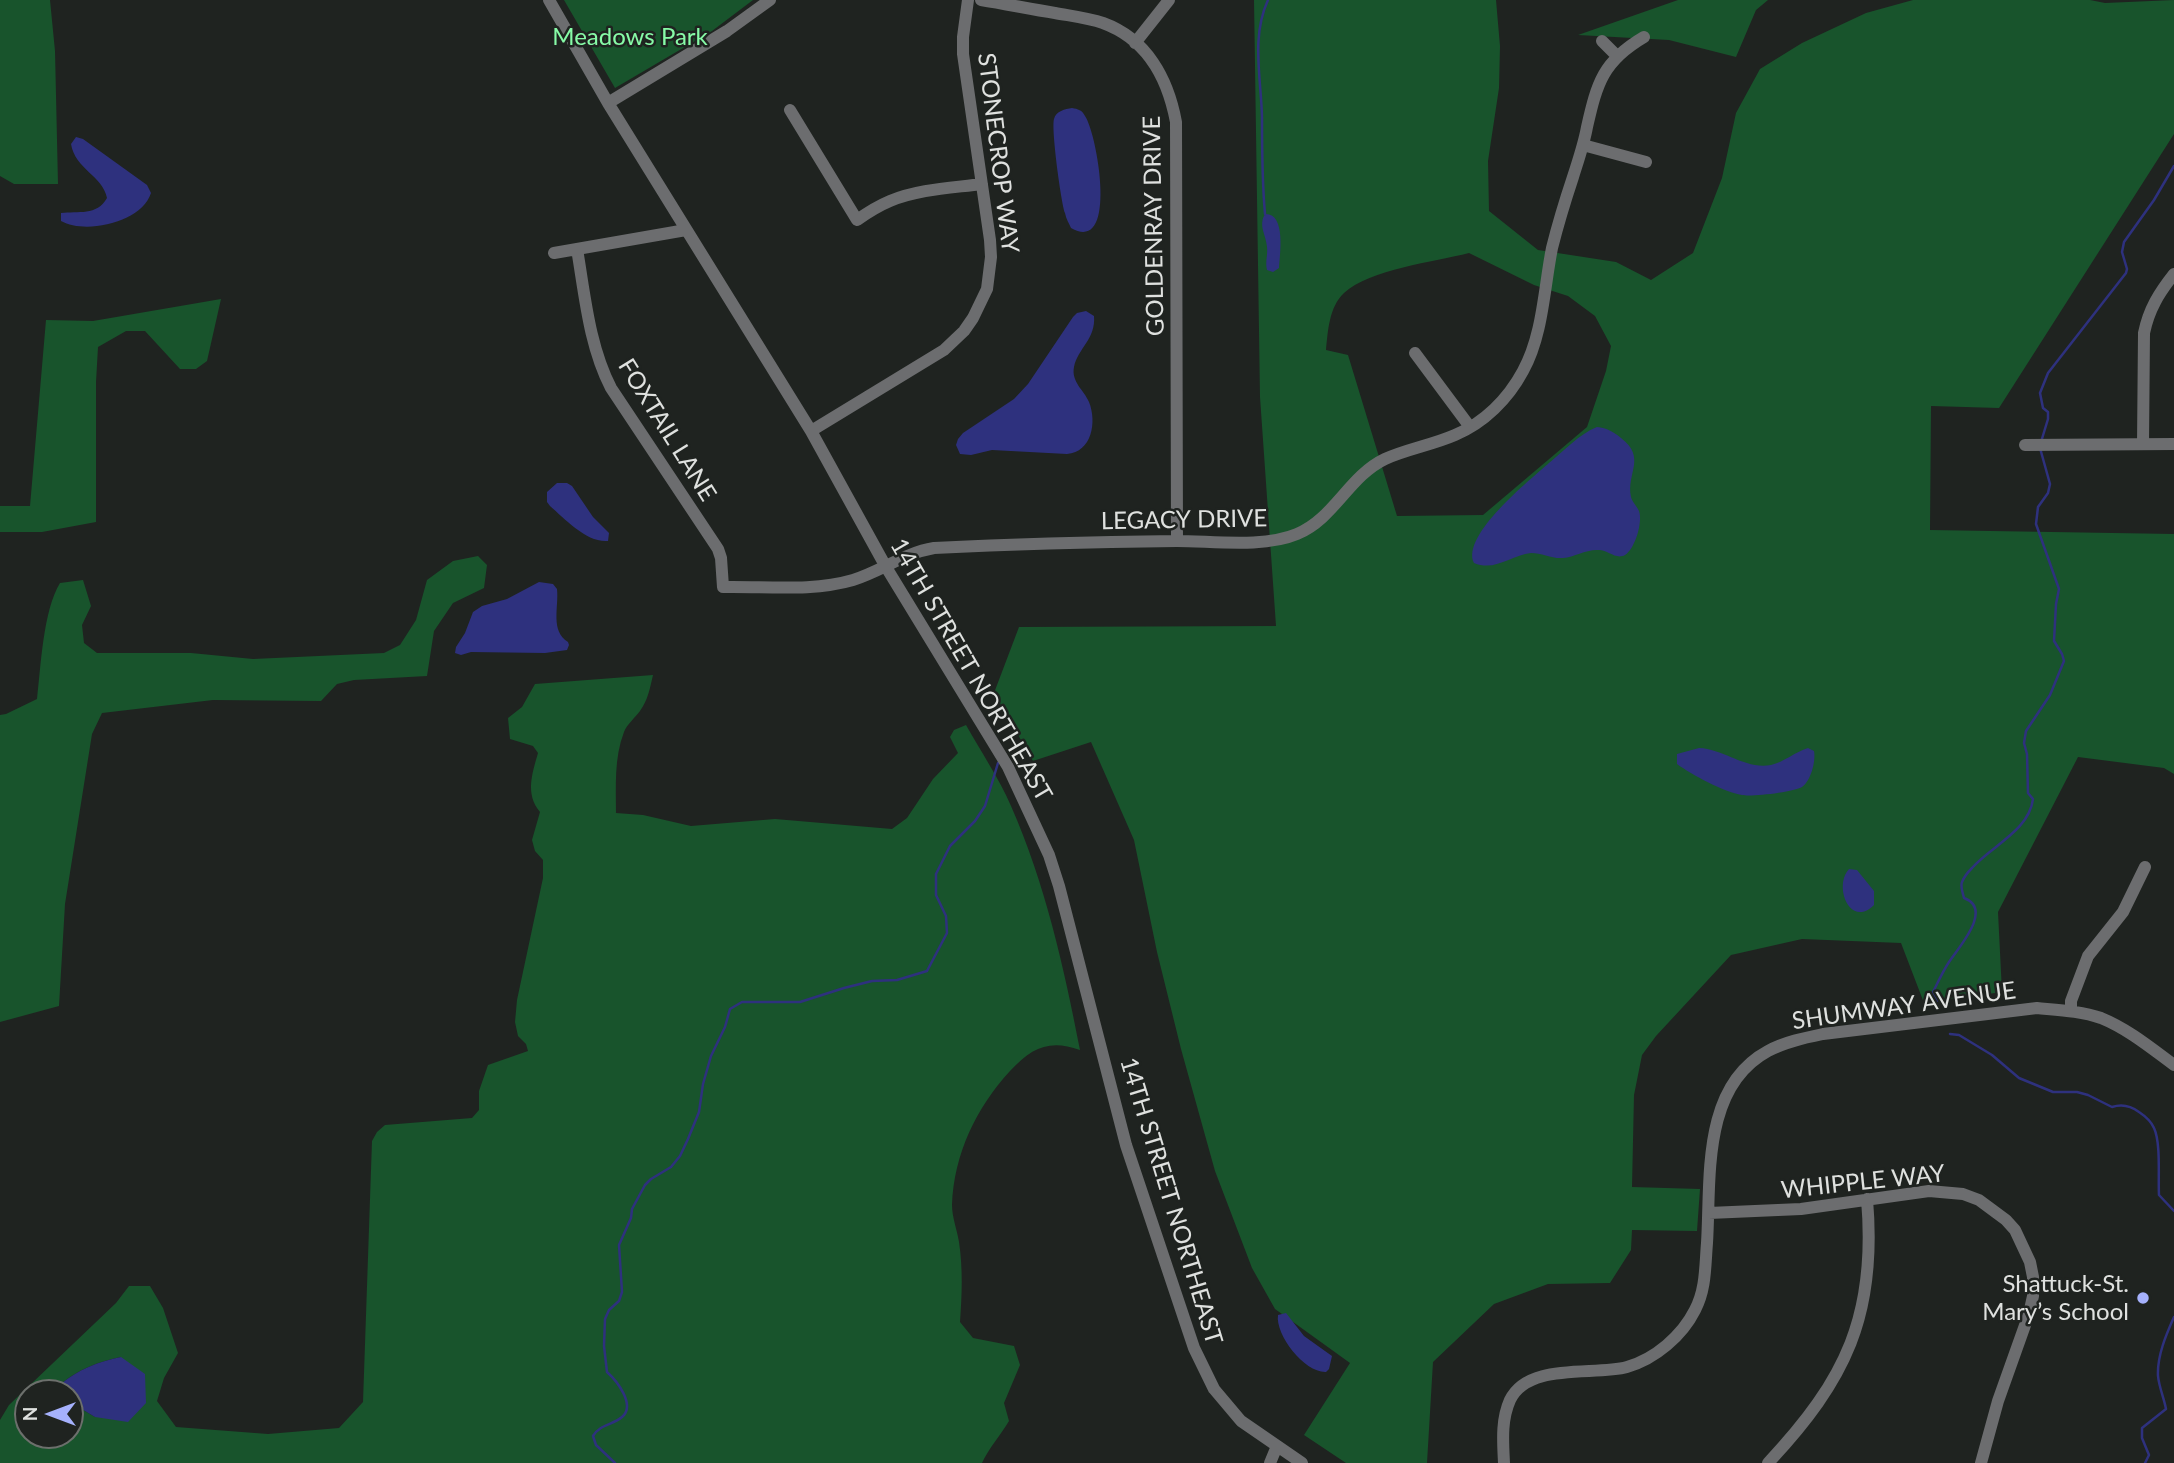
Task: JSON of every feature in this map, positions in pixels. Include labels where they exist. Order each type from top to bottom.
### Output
[{"type":"street","name":"14TH STREET NORTHEAST","points":[[549,0],[608,103],[811,431],[886,567],[1007,767],[1049,855],[1059,886],[1126,1145],[1194,1348],[1214,1389],[1241,1422],[1302,1463]]},
{"type":"street","points":[[608,103],[727,31],[770,0]]},
{"type":"street","name":"STONECROP WAY","points":[[811,431],[944,350],[974,318],[987,289],[991,257],[963,54],[968,0]]},
{"type":"street","name":"GOLDENRAY DRIVE","points":[[981,0],[1101,23],[1119,31],[1154,63],[1172,99],[1176,122],[1177,541]]},
{"type":"street","points":[[1135,43],[1169,0]]},
{"type":"street","name":"LEGACY DRIVE","points":[[723,587],[829,585],[855,579],[886,567],[909,554],[934,548],[1258,541],[1286,538],[1313,526],[1364,474],[1383,460],[1456,435],[1500,404],[1528,362],[1538,328],[1553,247],[1583,145],[1594,92],[1617,56],[1644,37]]},
{"type":"street","points":[[1602,41],[1617,56]]},
{"type":"street","points":[[790,110],[857,220],[895,199],[982,184]]},
{"type":"street","points":[[1583,145],[1646,162]]},
{"type":"street","points":[[554,253],[686,230]]},
{"type":"street","name":"FOXTAIL LANE","points":[[577,249],[594,345],[604,373],[611,388],[718,549],[723,587]]},
{"type":"street","points":[[2143,444],[2144,332],[2155,300],[2174,274]]},
{"type":"street","points":[[1415,353],[1470,427]]},
{"type":"street","points":[[2025,445],[2174,444]]},
{"type":"street","points":[[2071,1012],[2071,1001],[2088,956],[2123,912],[2145,867]]},
{"type":"street","name":"SHUMWAY AVENUE","points":[[1504,1463],[1503,1425],[1511,1398],[1522,1386],[1536,1377],[1629,1366],[1650,1356],[1681,1331],[1701,1298],[1706,1272],[1714,1139],[1724,1098],[1731,1084],[1742,1072],[1767,1052],[1783,1044],[1823,1034],[2027,1009],[2071,1012],[2099,1018],[2152,1048],[2174,1065]]},
{"type":"street","name":"WHIPPLE WAY","points":[[1709,1213],[1771,1212],[1929,1191],[1963,1194],[1979,1200],[2006,1220],[2015,1230],[2030,1262],[2033,1296],[1998,1401],[1981,1463]]},
{"type":"street","points":[[1768,1463],[1820,1403],[1852,1340],[1862,1312],[1867,1282],[1867,1199]]},
{"type":"street","points":[[1270,1463],[1277,1446]]},
{"type":"green space","points":[[0,0],[50,0],[55,51],[58,184],[14,184],[0,176]]},
{"type":"green space","name":"Meadows Park","points":[[564,0],[753,0],[712,31],[615,88]]},
{"type":"green space","points":[[1254,0],[1496,0],[1500,46],[1499,88],[1488,161],[1489,211],[1538,250],[1616,262],[1651,280],[1693,253],[1722,178],[1736,113],[1760,69],[1802,43],[1866,13],[1913,0],[2090,0],[2105,3],[2174,0],[2174,134],[1999,408],[1931,406],[1930,530],[2174,534],[2174,774],[2164,768],[2078,757],[1998,912],[2002,992],[1924,1003],[1901,943],[1802,939],[1731,955],[1656,1036],[1642,1055],[1634,1095],[1632,1187],[1700,1189],[1697,1231],[1632,1230],[1631,1250],[1610,1283],[1548,1284],[1494,1304],[1433,1362],[1427,1463],[1346,1463],[1304,1435],[1350,1363],[1275,1309],[1252,1268],[1215,1171],[1181,1049],[1157,952],[1134,840],[1091,742],[1033,761],[994,693],[1019,627],[1276,626],[1260,397]],"holes":[[[1469,253],[1534,285],[1568,296],[1595,316],[1611,346],[1606,371],[1587,427],[1483,515],[1397,516],[1348,355],[1326,350],[1335,305],[1344,293],[1370,278],[1403,267]]]},
{"type":"green space","points":[[1678,0],[1768,0],[1756,10],[1736,57],[1669,40],[1578,35]]},
{"type":"green space","points":[[221,299],[207,361],[196,369],[180,369],[145,331],[126,331],[98,347],[96,522],[42,532],[0,532],[0,506],[30,506],[46,320],[93,321]]},
{"type":"green space","points":[[478,556],[487,565],[484,588],[453,603],[434,631],[427,676],[354,680],[337,684],[321,701],[213,700],[102,713],[92,734],[65,904],[59,1006],[0,1022],[0,715],[37,699],[46,623],[60,583],[83,580],[91,606],[82,625],[84,643],[97,653],[191,653],[253,659],[384,653],[400,645],[416,620],[427,580],[453,561]]},
{"type":"green space","points":[[653,675],[645,703],[625,729],[621,742],[616,772],[616,813],[643,815],[691,826],[775,819],[892,829],[907,818],[933,779],[958,753],[950,737],[954,730],[966,725],[1006,796],[1034,865],[1060,957],[1080,1050],[1050,1045],[1034,1051],[1018,1063],[998,1085],[977,1116],[957,1168],[952,1205],[961,1262],[960,1322],[973,1338],[1014,1346],[1020,1365],[1004,1403],[1009,1421],[982,1463],[0,1463],[0,1420],[14,1400],[14,1449],[84,1449],[84,1410],[95,1417],[121,1357],[81,1370],[68,1379],[36,1379],[116,1303],[129,1286],[150,1286],[163,1308],[178,1353],[164,1378],[157,1401],[176,1427],[268,1434],[339,1428],[363,1402],[372,1141],[385,1125],[472,1118],[479,1110],[479,1091],[488,1065],[528,1051],[526,1044],[518,1036],[515,1022],[517,1000],[543,878],[543,860],[535,851],[532,840],[540,812],[531,791],[538,753],[533,746],[510,739],[508,718],[522,707],[535,684]]},
{"type":"shaded area","points":[[1072,108],[1083,112],[1090,127],[1098,166],[1100,209],[1095,224],[1086,232],[1071,228],[1066,217],[1055,150],[1055,116]]},
{"type":"shaded area","points":[[76,137],[83,139],[147,185],[151,193],[137,212],[98,226],[84,227],[61,221],[61,213],[93,210],[107,198],[100,184],[74,153],[71,144]]},
{"type":"shaded area","points":[[1265,214],[1272,215],[1279,227],[1279,268],[1273,272],[1266,267],[1267,247],[1262,226]]},
{"type":"shaded area","points":[[1086,311],[1094,316],[1094,324],[1074,367],[1076,382],[1089,402],[1092,418],[1090,435],[1082,448],[1067,454],[992,450],[971,455],[960,454],[956,445],[963,433],[1014,399],[1028,384],[1073,317]]},
{"type":"shaded area","points":[[1597,427],[1616,434],[1633,452],[1634,466],[1630,488],[1632,501],[1639,511],[1640,522],[1629,552],[1618,556],[1594,550],[1559,558],[1531,553],[1489,566],[1474,563],[1473,551],[1478,538],[1500,509],[1572,443]]},
{"type":"shaded area","points":[[557,483],[572,486],[593,517],[609,533],[608,541],[600,541],[584,534],[550,506],[547,492]]},
{"type":"shaded area","points":[[539,582],[553,584],[557,589],[557,625],[562,637],[568,642],[567,650],[545,653],[455,653],[473,612],[482,606],[507,599]]},
{"type":"shaded area","points":[[1699,748],[1762,766],[1776,764],[1808,748],[1814,751],[1814,760],[1810,776],[1802,787],[1773,794],[1742,795],[1708,782],[1677,764],[1677,754]]},
{"type":"shaded area","points":[[1849,869],[1857,870],[1874,891],[1874,905],[1865,911],[1851,909],[1846,902],[1843,885],[1844,876]]},
{"type":"shaded area","points":[[1286,1313],[1304,1336],[1332,1356],[1326,1372],[1318,1371],[1301,1360],[1286,1342],[1278,1323],[1278,1315]]},
{"type":"shaded area","points":[[121,1357],[145,1374],[146,1403],[128,1422],[95,1417],[84,1410],[84,1379],[68,1379],[97,1364]]},
{"type":"waterway","points":[[1265,214],[1258,43],[1268,0]]},
{"type":"waterway","points":[[2041,442],[2048,412],[2043,408],[2040,393],[2048,373],[2126,273],[2122,252],[2124,242],[2174,166]]},
{"type":"waterway","points":[[1937,1001],[1933,992],[1975,919],[1976,911],[1972,903],[1964,898],[1961,886],[1963,880],[1980,860],[2017,829],[2030,810],[2033,799],[2028,793],[2027,754],[2024,743],[2026,731],[2050,695],[2064,661],[2054,641],[2059,589],[2036,524],[2038,507],[2048,493],[2050,484],[2040,448]]},
{"type":"waterway","points":[[615,1463],[596,1445],[593,1436],[599,1429],[622,1417],[627,1406],[624,1393],[607,1372],[604,1346],[605,1319],[609,1310],[619,1301],[622,1292],[619,1245],[631,1218],[632,1209],[645,1185],[671,1167],[688,1139],[699,1112],[711,1056],[725,1027],[730,1009],[742,1002],[800,1002],[872,981],[897,980],[927,971],[947,933],[946,916],[936,895],[936,874],[950,846],[975,821],[985,806],[998,763]]},
{"type":"waterway","points":[[1950,1034],[1959,1035],[1992,1055],[2019,1078],[2053,1092],[2077,1092],[2112,1107],[2129,1107],[2143,1115],[2156,1134],[2159,1195],[2174,1211]]},
{"type":"waterway","points":[[2145,1463],[2149,1455],[2142,1438],[2142,1428],[2166,1409],[2158,1368],[2174,1317]]},
{"type":"place","name":"Shattuck-St. Mary’s School","points":[[2143,1298]]}]
